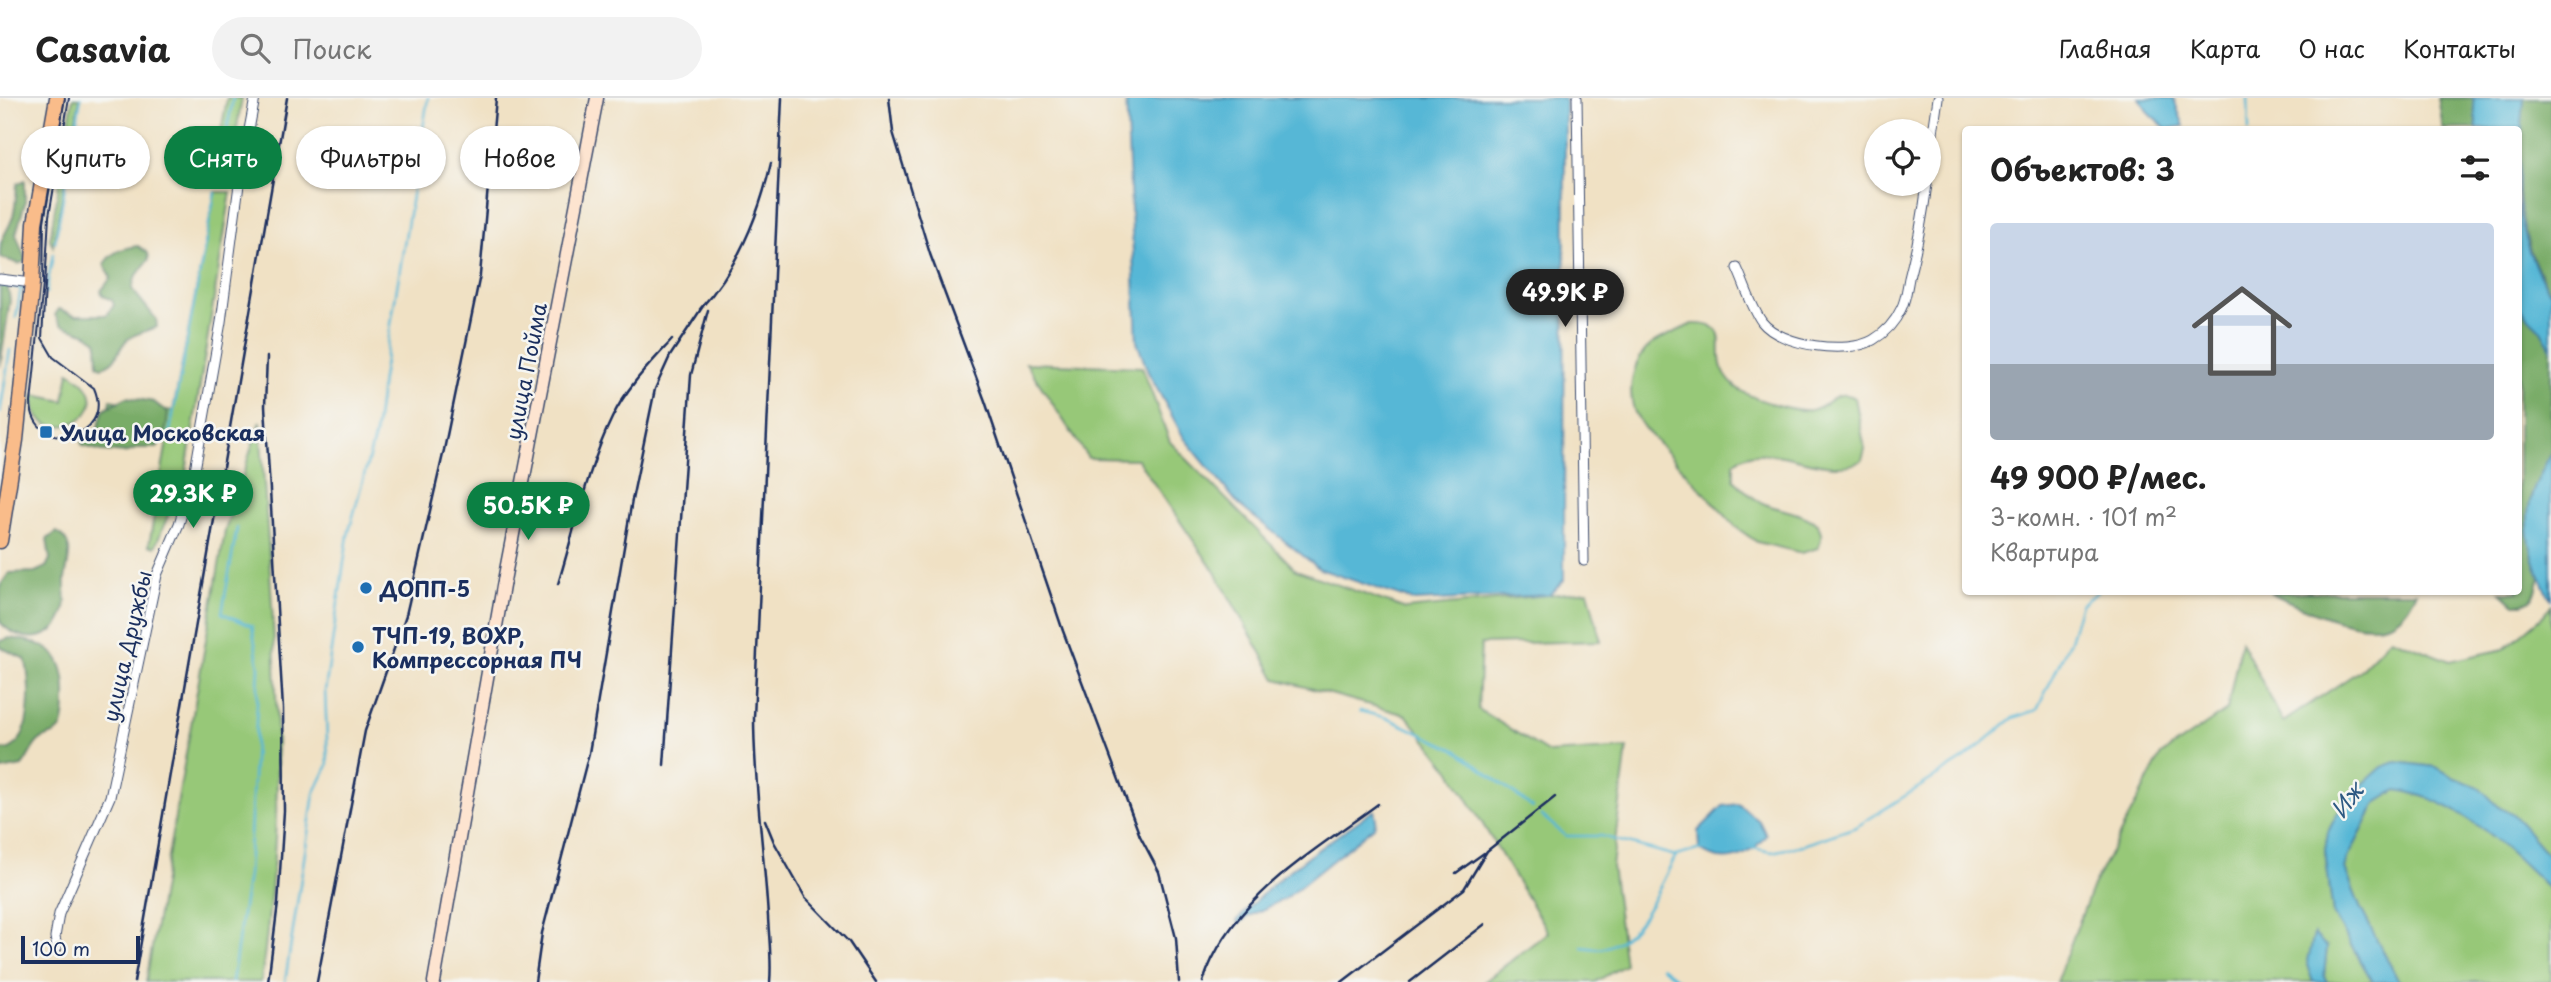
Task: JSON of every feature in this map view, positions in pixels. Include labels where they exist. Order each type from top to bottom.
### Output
[{"type":"main road","points":[[0,541],[6,471],[32,284],[35,223],[57,98]]},
{"type":"main road","name":"улица Пойма","points":[[434,982],[503,586],[597,98]]},
{"type":"street","name":"улица Дружбы","points":[[57,948],[56,925],[59,914],[110,797],[157,575],[179,524],[195,470],[221,321],[240,177],[255,98]]},
{"type":"street","points":[[1577,98],[1584,561]]},
{"type":"street","points":[[1935,119],[1938,98]]},
{"type":"street","points":[[1737,268],[1762,322],[1776,333],[1813,346],[1844,347],[1871,342],[1890,327],[1902,308],[1921,232],[1926,196]]},
{"type":"street","points":[[0,279],[32,284]]},
{"type":"green space","points":[[73,98],[80,98],[75,126],[68,126]]},
{"type":"green space","points":[[227,98],[242,98],[237,126],[222,126]]},
{"type":"green space","points":[[2438,98],[2473,98],[2477,126],[2443,126]]},
{"type":"green space","points":[[2524,98],[2551,98],[2551,293],[2538,270],[2523,223],[2521,126]]},
{"type":"green space","points":[[21,182],[21,189],[25,189],[25,203],[16,234],[26,261],[19,264],[0,257],[2,240],[13,215],[17,184]]},
{"type":"green space","points":[[58,189],[63,189],[53,246],[50,239]]},
{"type":"green space","points":[[215,192],[231,192],[186,472],[155,547],[149,545],[167,441],[106,429],[111,400],[173,411]]},
{"type":"green space","points":[[138,246],[148,253],[149,259],[135,278],[132,289],[156,319],[157,327],[128,339],[114,360],[102,367],[98,365],[97,341],[87,334],[61,325],[55,315],[59,309],[75,315],[107,315],[114,305],[101,291],[111,278],[104,264],[119,251]]},
{"type":"green space","points":[[0,282],[7,283],[10,300],[0,367]]},
{"type":"green space","points":[[2522,311],[2540,329],[2551,348],[2551,452],[2531,496],[2528,522],[2532,554],[2540,577],[2531,600],[2514,604],[2504,595],[2522,595]]},
{"type":"green space","points":[[1692,324],[1705,324],[1717,331],[1724,372],[1733,385],[1749,395],[1776,405],[1804,410],[1817,408],[1836,396],[1848,395],[1855,398],[1865,449],[1862,460],[1848,465],[1832,466],[1763,454],[1747,456],[1734,463],[1734,480],[1752,497],[1814,522],[1821,537],[1818,548],[1802,553],[1757,542],[1737,528],[1637,418],[1631,393],[1633,374],[1640,357],[1656,341]]},
{"type":"green space","points":[[1026,363],[1142,367],[1170,442],[1296,570],[1406,609],[1588,591],[1601,641],[1481,644],[1478,709],[1549,753],[1627,748],[1612,866],[1625,965],[1595,982],[1484,982],[1548,932],[1450,770],[1406,715],[1276,679],[1215,572],[1137,459],[1088,458]]},
{"type":"green space","points":[[69,372],[87,387],[92,401],[86,413],[75,422],[61,426],[47,424],[37,414],[34,395],[64,401]]},
{"type":"green space","points":[[127,397],[154,402],[168,413],[166,429],[157,448],[138,448],[126,453],[83,446],[81,442],[98,428],[104,409]]},
{"type":"green space","points":[[260,421],[277,719],[274,859],[261,982],[146,982],[225,531]]},
{"type":"green space","points":[[57,532],[69,548],[64,612],[53,630],[45,635],[27,637],[17,634],[0,622],[0,586],[9,573],[35,572],[46,567],[50,559],[47,539]]},
{"type":"green space","points":[[2276,595],[2415,595],[2405,612],[2394,621],[2381,625],[2348,623]]},
{"type":"green space","points":[[2551,605],[2551,859],[2515,816],[2500,808],[2479,787],[2436,767],[2396,762],[2382,767],[2350,796],[2328,832],[2325,851],[2333,914],[2373,982],[2327,982],[2324,976],[2327,947],[2307,965],[2313,982],[2056,982],[2093,886],[2161,755],[2227,710],[2241,641],[2283,722],[2359,671],[2391,638],[2450,661],[2504,649],[2543,616]]},
{"type":"green space","points":[[9,638],[36,643],[54,654],[63,672],[65,709],[63,723],[58,732],[37,743],[22,766],[2,770],[0,750],[10,749],[18,742],[27,720],[29,693],[25,659],[0,647],[0,641]]},
{"type":"green space","points":[[2397,790],[2443,804],[2463,815],[2500,843],[2551,891],[2551,982],[2399,982],[2360,907],[2345,869],[2376,803]]},
{"type":"water","points":[[1126,98],[1565,98],[1564,580],[1549,595],[1414,601],[1320,569],[1239,505],[1184,438],[1148,372],[1137,342]]},
{"type":"water","points":[[2139,98],[2173,98],[2184,126],[2164,126],[2151,115]]},
{"type":"water","points":[[2473,98],[2524,98],[2522,126],[2477,126]]},
{"type":"water","points":[[2522,222],[2528,249],[2539,275],[2551,293],[2551,348],[2540,329],[2522,311]]},
{"type":"water","points":[[2551,453],[2551,600],[2535,564],[2529,538],[2528,511],[2533,492]]},
{"type":"water","name":"Иж","points":[[2396,762],[2436,767],[2479,787],[2500,808],[2515,816],[2551,859],[2551,891],[2482,828],[2442,804],[2397,790],[2376,803],[2345,869],[2360,907],[2399,982],[2373,982],[2333,914],[2325,851],[2328,832],[2350,796],[2382,767]]},
{"type":"water","points":[[1738,804],[1759,821],[1766,835],[1744,854],[1726,859],[1708,855],[1699,849],[1698,831],[1723,806]]},
{"type":"water","points":[[1374,810],[1374,827],[1286,898],[1249,916],[1239,924],[1237,921],[1267,889]]},
{"type":"water","points":[[2314,934],[2327,947],[2324,976],[2327,982],[2313,982],[2307,965]]},
{"type":"waterway","points":[[55,242],[81,98]]},
{"type":"waterway","points":[[228,126],[233,98]]},
{"type":"waterway","points":[[285,982],[314,794],[328,765],[325,691],[348,535],[375,435],[428,98]]},
{"type":"waterway","points":[[2248,98],[2249,126]]},
{"type":"waterway","points":[[168,441],[215,192]]},
{"type":"waterway","points":[[46,293],[53,254]]},
{"type":"waterway","points":[[0,285],[27,289]]},
{"type":"waterway","points":[[16,318],[21,288]]},
{"type":"waterway","points":[[0,413],[10,350]]},
{"type":"waterway","points":[[232,982],[248,874],[259,667],[252,626],[222,613],[237,528]]},
{"type":"waterway","points":[[1753,848],[1772,852],[1803,845],[1856,827],[1965,758],[2013,718],[2037,710],[2070,641],[2081,604],[2093,595]]},
{"type":"waterway","points":[[1360,711],[1387,718],[1458,751],[1533,808]]},
{"type":"waterway","points":[[1541,815],[1566,836],[1601,836],[1676,856]]},
{"type":"waterway","points":[[1582,947],[1604,948],[1629,933],[1647,910],[1676,856],[1701,849]]},
{"type":"waterway","points":[[1661,967],[1681,982]]},
{"type":"tram line","points":[[65,98],[44,222],[43,284],[31,403],[35,420],[45,431],[58,436],[72,435],[84,430],[94,420],[98,406],[94,388],[53,357],[42,338],[49,216],[69,98]]},
{"type":"railway","points":[[134,982],[287,98]]},
{"type":"railway","points":[[317,982],[365,731],[406,615],[480,275],[496,98]]},
{"type":"railway","points":[[770,982],[754,718],[782,98]]},
{"type":"railway","points":[[889,98],[893,132],[930,254],[985,401],[1063,631],[1140,836],[1159,872],[1176,938],[1179,982]]},
{"type":"railway","points":[[700,309],[736,259],[753,222],[771,163]]},
{"type":"railway","points":[[535,982],[542,933],[589,753],[632,500],[655,389],[670,356],[705,303]]},
{"type":"railway","points":[[664,765],[691,375],[708,310]]},
{"type":"railway","points":[[558,584],[588,478],[612,418],[631,386],[672,340]]},
{"type":"railway","points":[[267,357],[265,406],[283,709],[284,811],[278,903],[268,982]]},
{"type":"railway","points":[[1342,982],[1464,889],[1487,851],[1555,797]]},
{"type":"railway","points":[[1203,982],[1232,926],[1253,902],[1301,860],[1378,804]]},
{"type":"railway","points":[[765,820],[774,842],[805,897],[849,942],[876,982]]},
{"type":"railway","points":[[1456,873],[1484,853]]},
{"type":"railway","points":[[1410,982],[1485,924]]},
{"type":"place","name":"Улица Московская","points":[[46,432]]},
{"type":"place","name":"ДОПП-5","points":[[366,588]]},
{"type":"place","name":"ТЧП-19, ВОХР, Компрессорная ПЧ","points":[[358,647]]}]
